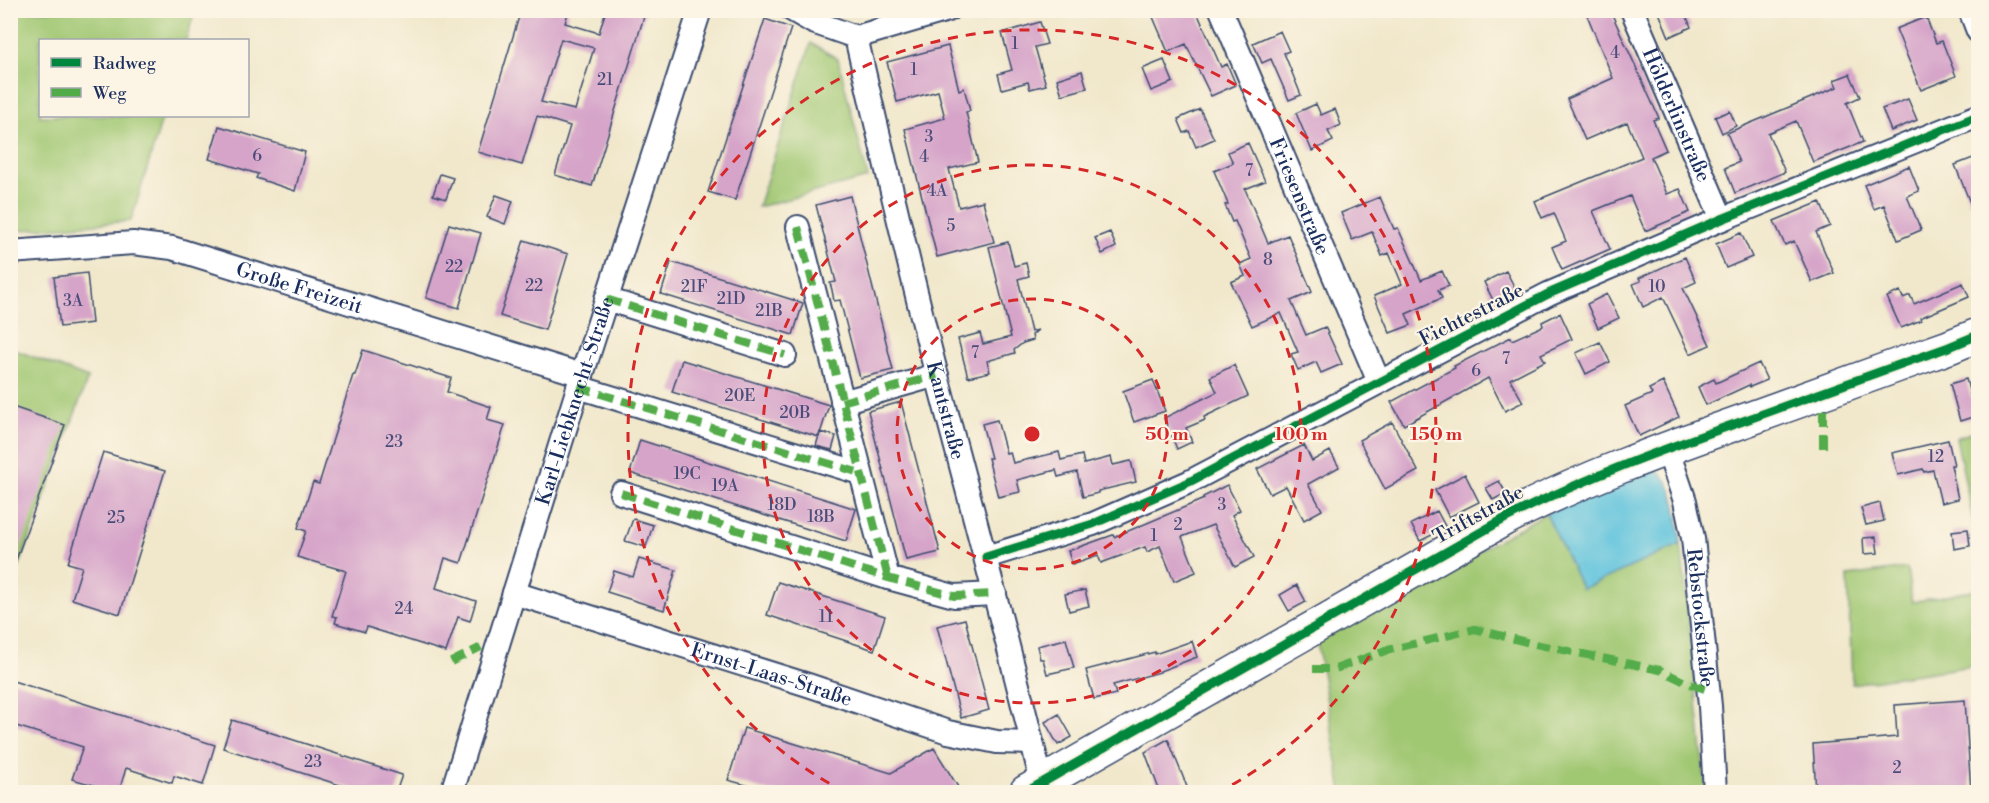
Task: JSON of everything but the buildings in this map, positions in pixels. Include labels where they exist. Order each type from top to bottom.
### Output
[{"type":"main road","name":"Triftstraße","points":[[1034,788],[1504,519],[1540,501],[1600,474],[1667,448],[1978,335]]},
{"type":"street","name":"Karl-Liebknecht-Straße","points":[[452,792],[606,299],[700,10]]},
{"type":"street","points":[[792,10],[813,22],[856,37],[948,10]]},
{"type":"street","name":"Friesenstraße","points":[[1221,10],[1379,382]]},
{"type":"street","name":"Hölderlinstraße","points":[[1632,10],[1722,219]]},
{"type":"street","points":[[1970,10],[1978,31]]},
{"type":"street","name":"Kantstraße","points":[[856,37],[937,375],[986,557],[1032,743],[1034,788]]},
{"type":"street","name":"Fichtestraße","points":[[986,557],[1094,524],[1144,503],[1189,482],[1548,294],[1722,219],[1978,116]]},
{"type":"street","points":[[798,227],[888,578]]},
{"type":"street","name":"Große Freizeit","points":[[10,252],[133,243],[172,248],[580,381]]},
{"type":"street","points":[[606,299],[785,355]]},
{"type":"street","points":[[842,402],[937,375]]},
{"type":"street","points":[[580,381],[860,473]]},
{"type":"street","name":"Rebstockstraße","points":[[1667,448],[1685,501],[1693,538],[1710,706],[1715,792]]},
{"type":"street","points":[[621,493],[888,578],[954,596],[995,594]]},
{"type":"street","name":"Ernst-Laas-Straße","points":[[514,593],[808,685],[948,732],[997,742],[1032,743]]},
{"type":"green space","points":[[10,11],[195,11],[186,39],[39,39],[39,117],[163,117],[131,221],[11,231]]},
{"type":"green space","points":[[811,43],[838,59],[868,178],[758,207]]},
{"type":"green space","points":[[10,348],[88,378],[19,567],[10,564]]},
{"type":"green space","points":[[1978,430],[1978,561],[1970,504],[1956,438]]},
{"type":"green space","points":[[1546,513],[1582,589],[1681,544],[1706,792],[1342,792],[1317,642]]},
{"type":"green space","points":[[1907,568],[1912,602],[1978,589],[1978,665],[1852,684],[1848,576]]},
{"type":"water","points":[[1656,469],[1663,476],[1672,493],[1681,544],[1582,589],[1546,513]]},
{"type":"marked path","points":[[798,227],[888,578]]},
{"type":"marked path","points":[[606,299],[785,355]]},
{"type":"marked path","points":[[842,402],[937,375]]},
{"type":"marked path","points":[[578,387],[860,473]]},
{"type":"marked path","points":[[1823,403],[1823,448]]},
{"type":"marked path","points":[[621,493],[888,578],[954,596],[995,594]]},
{"type":"marked path","points":[[1313,669],[1335,669],[1388,650],[1475,629],[1660,670],[1708,690]]},
{"type":"marked path","points":[[451,662],[481,647]]},
{"type":"cycle path","points":[[986,557],[1093,524],[1189,482],[1548,294],[1722,219],[1978,116]]},
{"type":"cycle path","points":[[1026,792],[1533,504],[1654,454],[1978,335]]}]
